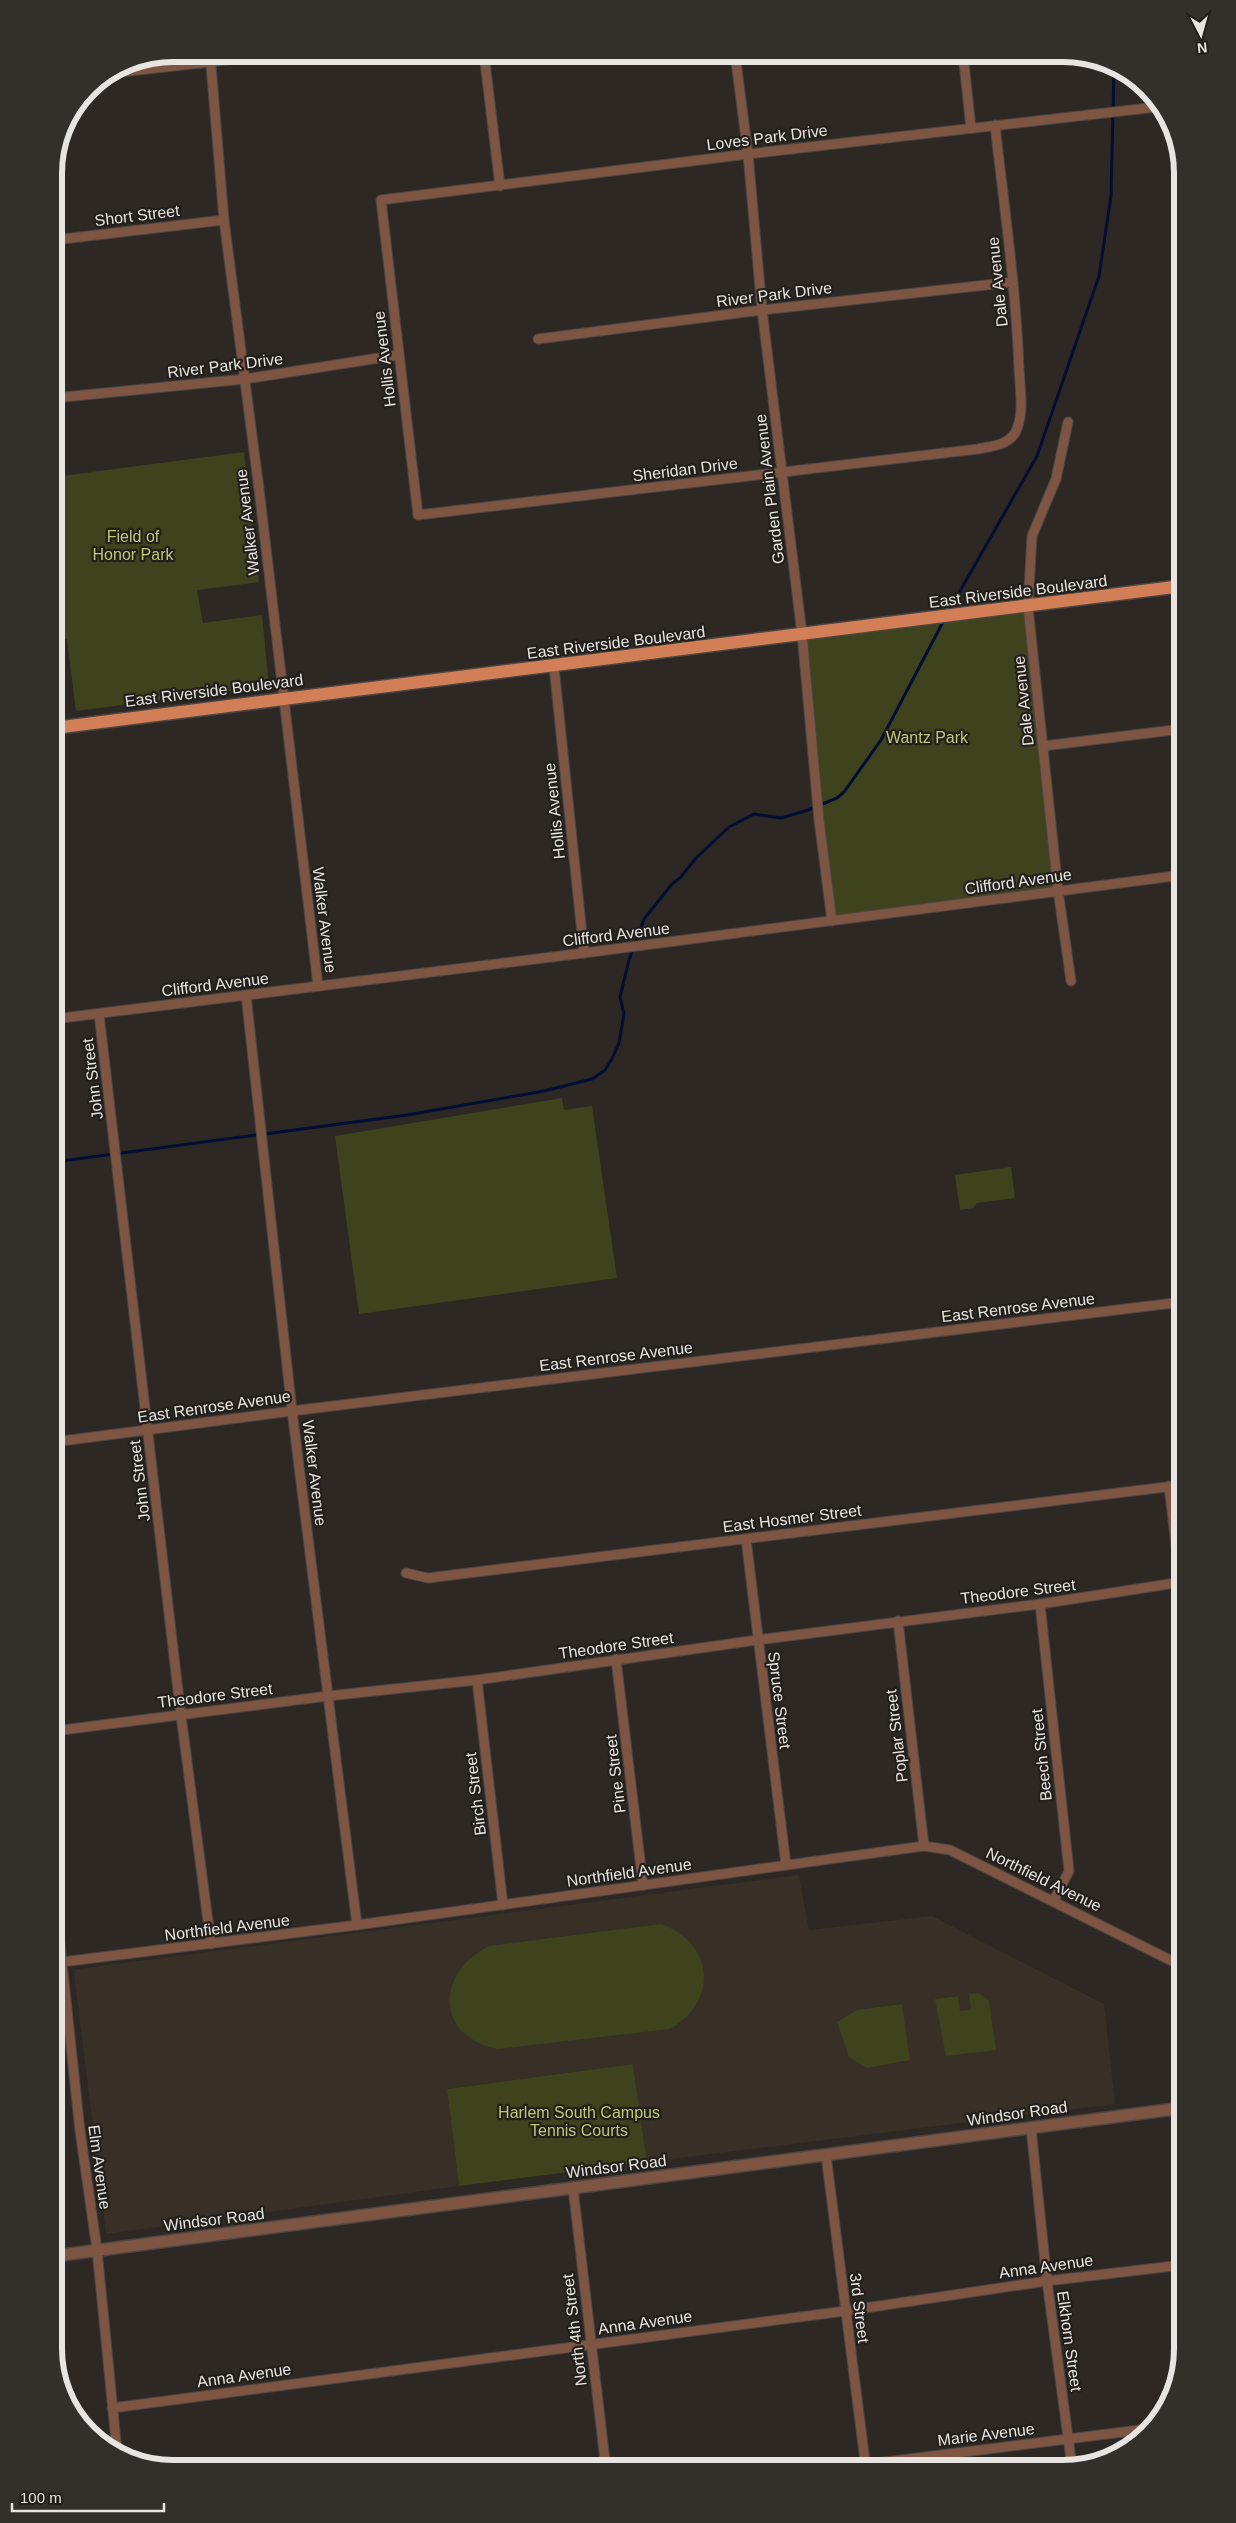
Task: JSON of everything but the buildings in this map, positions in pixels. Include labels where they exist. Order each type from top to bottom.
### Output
[{"type":"main road","name":"East Riverside Boulevard","points":[[63,727],[282,698],[554,667],[1174,587]]},
{"type":"street","points":[[135,69],[185,62]]},
{"type":"street","name":"Walker Avenue","points":[[211,62],[224,220],[318,986]]},
{"type":"street","points":[[485,62],[500,186]]},
{"type":"street","name":"Garden Plain Avenue","points":[[736,63],[748,154],[762,310],[802,634],[819,820],[832,921]]},
{"type":"street","points":[[964,63],[971,128]]},
{"type":"street","name":"Loves Park Drive","points":[[380,200],[748,154],[1152,108]]},
{"type":"street","name":"Dale Avenue","points":[[995,125],[1013,282],[1020,405],[1018,426],[1013,436]]},
{"type":"street","name":"Hollis Avenue","points":[[380,200],[418,515]]},
{"type":"street","name":"Short Street","points":[[63,239],[224,220]]},
{"type":"street","name":"River Park Drive","points":[[538,339],[762,310],[1013,282]]},
{"type":"street","name":"River Park Drive","points":[[63,397],[245,379],[398,355]]},
{"type":"street","name":"Dale Avenue","points":[[1068,422],[1058,471],[1032,536],[1028,607],[1058,890],[1071,981]]},
{"type":"street","name":"Sheridan Drive","points":[[418,515],[978,449],[1002,444],[1013,436]]},
{"type":"street","name":"Hollis Avenue","points":[[554,667],[584,953]]},
{"type":"street","points":[[1043,746],[1174,731]]},
{"type":"street","name":"Clifford Avenue","points":[[63,1018],[618,949],[1174,876]]},
{"type":"street","name":"Walker Avenue","points":[[246,995],[292,1410],[357,1925]]},
{"type":"street","name":"John Street","points":[[99,1014],[181,1714],[211,1944]]},
{"type":"street","name":"East Renrose Avenue","points":[[62,1441],[148,1431],[292,1410],[1174,1303]]},
{"type":"street","points":[[1169,1486],[1174,1526]]},
{"type":"street","name":"East Hosmer Street","points":[[406,1573],[428,1578],[1174,1486]]},
{"type":"street","name":"Spruce Street","points":[[746,1539],[786,1865]]},
{"type":"street","name":"Theodore Street","points":[[62,1730],[328,1696],[477,1680],[757,1640],[1040,1604],[1174,1583]]},
{"type":"street","name":"Beech Street","points":[[1040,1604],[1069,1871],[1054,1900]]},
{"type":"street","name":"Poplar Street","points":[[898,1621],[924,1846]]},
{"type":"street","name":"Pine Street","points":[[616,1660],[643,1885]]},
{"type":"street","name":"Birch Street","points":[[477,1680],[503,1905]]},
{"type":"street","name":"Northfield Avenue","points":[[62,1962],[357,1925],[924,1846],[950,1850],[1054,1900],[1174,1962]]},
{"type":"street","name":"Elm Avenue","points":[[62,1995],[97,2250],[116,2445]]},
{"type":"street","name":"Windsor Road","points":[[62,2255],[1174,2109]]},
{"type":"street","name":"Elkhorn Street","points":[[1031,2128],[1046,2280],[1071,2460]]},
{"type":"street","name":"3rd Street","points":[[826,2155],[864,2460]]},
{"type":"street","name":"North 4th Street","points":[[573,2188],[605,2460]]},
{"type":"street","name":"Anna Avenue","points":[[112,2408],[844,2311],[1046,2280],[1174,2266]]},
{"type":"street","name":"Marie Avenue","points":[[916,2460],[1139,2430]]},
{"type":"shaded area","points":[[799,1875],[809,1930],[932,1916],[1104,2004],[1115,2104],[647,2162],[633,2064],[447,2089],[459,2186],[106,2234],[74,1974],[77,1969]]},
{"type":"green space","name":"Field of Honor Park","points":[[244,452],[259,582],[197,590],[203,623],[262,615],[269,686],[76,711],[67,639],[63,640],[63,476]]},
{"type":"green space","name":"Wantz Park","points":[[1028,607],[1058,890],[832,921],[802,634]]},
{"type":"green space","points":[[562,1098],[564,1110],[592,1106],[617,1278],[359,1314],[335,1136]]},
{"type":"green space","points":[[1011,1167],[1015,1198],[977,1203],[973,1208],[960,1210],[955,1175]]},
{"type":"green space","points":[[661,1924],[679,1933],[692,1944],[700,1958],[704,1973],[703,1988],[697,2003],[686,2017],[670,2029],[498,2049],[477,2042],[462,2032],[453,2018],[450,2003],[452,1987],[459,1972],[471,1958],[489,1946]]},
{"type":"green space","points":[[978,1993],[989,2000],[996,2050],[946,2056],[935,1999],[958,1996],[960,2011],[971,2010],[969,1994]]},
{"type":"green space","points":[[902,2004],[910,2060],[867,2068],[849,2057],[837,2022],[857,2010]]},
{"type":"green space","name":"Harlem South Campus Tennis Courts","points":[[633,2064],[647,2162],[459,2186],[447,2089]]},
{"type":"waterway","points":[[948,612],[1037,456],[1099,276],[1111,196],[1114,75]]},
{"type":"waterway","points":[[63,1161],[407,1115],[544,1091],[592,1079],[605,1070],[619,1043],[624,1014],[620,997],[629,960],[644,919],[696,858],[729,827],[754,814],[781,818],[808,810],[837,798],[844,792],[881,740],[944,620]]}]
